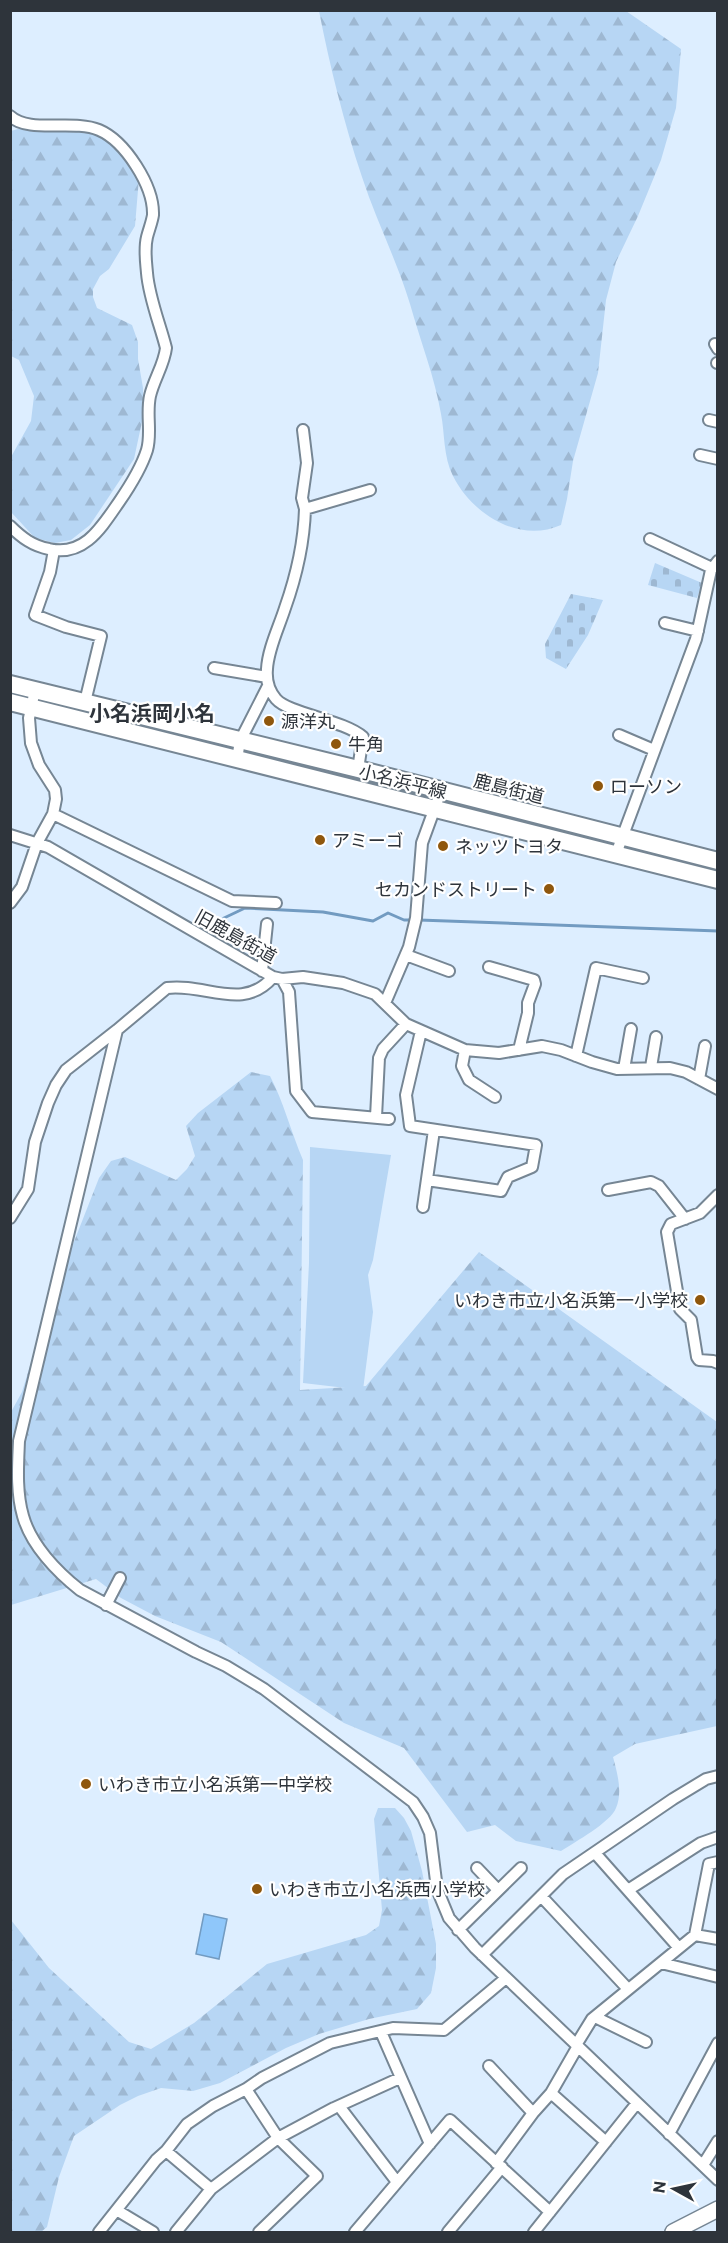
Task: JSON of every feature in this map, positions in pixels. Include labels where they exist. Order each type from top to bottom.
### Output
[{"type":"main road","name":"鹿島街道","points":[[10,684],[358,769],[717,861]]},
{"type":"main road","name":"小名浜平線","points":[[10,702],[717,880]]},
{"type":"street","points":[[10,116],[27,125],[75,125],[96,129],[113,137],[124,147],[136,166],[147,191],[153,214],[147,237],[147,279],[166,348],[147,411],[149,439],[147,450],[132,483],[104,524],[85,543],[74,550],[54,550],[30,543],[10,526]]},
{"type":"street","points":[[237,759],[240,741],[267,681],[268,660],[287,604],[300,552],[305,509],[302,498],[307,463],[303,430]]},
{"type":"street","points":[[700,454],[717,459]]},
{"type":"street","points":[[305,509],[370,490]]},
{"type":"street","points":[[616,854],[698,631],[715,564],[650,539]]},
{"type":"street","points":[[54,550],[50,572],[35,615],[66,627],[101,636],[85,702]]},
{"type":"street","points":[[665,623],[698,631]]},
{"type":"street","points":[[214,669],[267,681]]},
{"type":"street","points":[[267,681],[276,699],[282,704],[323,718],[363,737],[358,769]]},
{"type":"street","points":[[10,903],[22,887],[37,843],[53,814],[55,790],[39,765],[31,743],[29,718],[35,690]]},
{"type":"street","points":[[619,735],[654,750]]},
{"type":"street","points":[[385,1003],[406,955],[415,921],[422,843],[441,790]]},
{"type":"street","points":[[53,814],[232,901],[276,903]]},
{"type":"street","name":"旧鹿島街道","points":[[10,835],[37,843],[262,971],[277,978],[303,977],[343,983],[375,994],[406,1024],[465,1050],[499,1053],[542,1046],[624,1070],[651,1067],[670,1068],[686,1072],[717,1089]]},
{"type":"street","points":[[262,971],[267,924]]},
{"type":"street","points":[[406,955],[449,971]]},
{"type":"street","points":[[489,968],[534,980],[535,984],[528,1003],[528,1013],[519,1050]]},
{"type":"street","points":[[576,1056],[596,968],[643,978]]},
{"type":"street","points":[[10,1218],[28,1189],[35,1142],[48,1103],[66,1070],[167,988],[201,988],[239,995],[251,993],[277,978],[289,992],[296,1091],[312,1113],[389,1119]]},
{"type":"street","points":[[376,1117],[379,1058],[383,1049],[406,1024]]},
{"type":"street","points":[[624,1070],[631,1029]]},
{"type":"street","points":[[117,1030],[19,1441],[16,1501],[28,1529],[52,1564],[73,1584],[106,1605],[226,1666],[264,1689],[413,1802],[430,1833],[437,1889],[449,1918],[458,1930],[717,2180]]},
{"type":"street","points":[[421,1031],[406,1095],[410,1126],[536,1145],[532,1167],[508,1177],[501,1191],[427,1180]]},
{"type":"street","points":[[651,1067],[656,1037]]},
{"type":"street","points":[[699,1079],[705,1046]]},
{"type":"street","points":[[465,1050],[462,1066],[469,1080],[495,1097]]},
{"type":"street","points":[[423,1207],[434,1130]]},
{"type":"street","points":[[608,1190],[651,1182],[659,1186],[685,1219]]},
{"type":"street","points":[[717,1195],[700,1213],[671,1224],[667,1228],[680,1309],[691,1320],[698,1359],[717,1363]]},
{"type":"street","points":[[106,1605],[120,1578]]},
{"type":"street","points":[[483,1955],[563,1874],[706,1779],[717,1776]]},
{"type":"street","points":[[628,1890],[701,1843],[717,1837]]},
{"type":"street","points":[[595,1852],[679,1948]]},
{"type":"street","points":[[448,2232],[499,2165],[533,2113],[551,2093],[595,2017],[695,1935],[709,1864],[717,1862]]},
{"type":"street","points":[[477,1868],[498,1890]]},
{"type":"street","points":[[458,1930],[521,1868]]},
{"type":"street","points":[[542,1896],[628,1989]]},
{"type":"street","points":[[695,1935],[717,1939]]},
{"type":"street","points":[[661,1963],[717,1977]]},
{"type":"street","points":[[99,2232],[187,2124],[213,2106],[330,2043],[393,2028],[444,2030],[506,1978]]},
{"type":"street","points":[[595,2017],[646,2042]]},
{"type":"street","points":[[381,2032],[430,2144]]},
{"type":"street","points":[[669,2134],[717,2043]]},
{"type":"street","points":[[489,2066],[533,2113]]},
{"type":"street","points":[[176,2232],[211,2189],[278,2138],[400,2078]]},
{"type":"street","points":[[246,2090],[278,2138],[317,2176],[259,2232]]},
{"type":"street","points":[[551,2093],[606,2142]]},
{"type":"street","points":[[534,2232],[637,2103]]},
{"type":"street","points":[[339,2106],[397,2182]]},
{"type":"street","points":[[355,2232],[450,2120],[550,2212]]},
{"type":"street","points":[[703,2166],[717,2141]]},
{"type":"street","points":[[166,2151],[211,2189]]},
{"type":"street","points":[[673,2232],[717,2209]]},
{"type":"street","points":[[118,2211],[153,2232]]},
{"type":"green space","points":[[319,11],[626,11],[681,49],[676,108],[661,160],[616,262],[606,300],[598,373],[573,461],[561,525],[545,530],[529,531],[498,522],[472,502],[461,490],[453,476],[447,461],[441,414],[431,373],[405,288],[355,157]]},
{"type":"green space","points":[[66,128],[97,134],[120,146],[139,178],[135,226],[109,269],[100,276],[93,289],[93,297],[97,308],[132,325],[138,342],[138,359],[143,388],[143,417],[134,459],[90,525],[71,540],[55,543],[35,538],[11,512],[11,457],[31,421],[34,396],[19,360],[11,356],[11,131]]},
{"type":"green space","points":[[655,563],[702,583],[697,598],[648,585]]},
{"type":"green space","points":[[571,594],[603,600],[588,635],[566,669],[546,658],[545,644]]},
{"type":"green space","points":[[251,1072],[270,1076],[303,1160],[300,1390],[366,1386],[479,1252],[717,1422],[717,1726],[635,1744],[613,1757],[619,1789],[616,1808],[600,1825],[561,1851],[516,1841],[495,1825],[467,1832],[404,1748],[344,1723],[221,1642],[155,1616],[121,1598],[96,1579],[11,1605],[11,1412],[22,1392],[46,1313],[99,1178],[111,1161],[125,1157],[176,1180],[195,1156],[186,1126],[198,1113]]},
{"type":"green space","points":[[310,1147],[391,1155],[373,1260],[368,1275],[373,1312],[363,1390],[303,1383],[309,1263]]},
{"type":"green space","points":[[378,1808],[395,1808],[411,1831],[422,1871],[436,1944],[436,1968],[431,1993],[417,2009],[369,2019],[319,2034],[286,2048],[220,2083],[193,2091],[161,2088],[120,2105],[74,2136],[59,2177],[47,2227],[41,2232],[11,2232],[11,1920],[49,1968],[129,2042],[151,2049],[194,2023],[267,1964],[366,1935],[379,1926],[382,1910],[374,1819]]},
{"type":"water","points":[[204,1914],[227,1919],[219,1959],[196,1954]]},
{"type":"waterway","points":[[215,935],[224,918],[245,908],[323,912],[373,921],[388,913],[404,920],[412,920]]},
{"type":"waterway","points":[[419,920],[718,931]]},
{"type":"place","name":"源洋丸","points":[[269,721]]},
{"type":"place","name":"牛角","points":[[336,744]]},
{"type":"place","name":"ローソン","points":[[598,786]]},
{"type":"place","name":"アミーゴ","points":[[320,840]]},
{"type":"place","name":"ネッツトヨタ","points":[[443,846]]},
{"type":"place","name":"セカンドストリート","points":[[549,889]]},
{"type":"place","name":"いわき市立小名浜第一小学校","points":[[700,1300]]},
{"type":"place","name":"いわき市立小名浜第一中学校","points":[[86,1784]]},
{"type":"place","name":"いわき市立小名浜西小学校","points":[[257,1889]]},
{"type":"district","name":"小名浜岡小名","points":[[152,712]]}]
